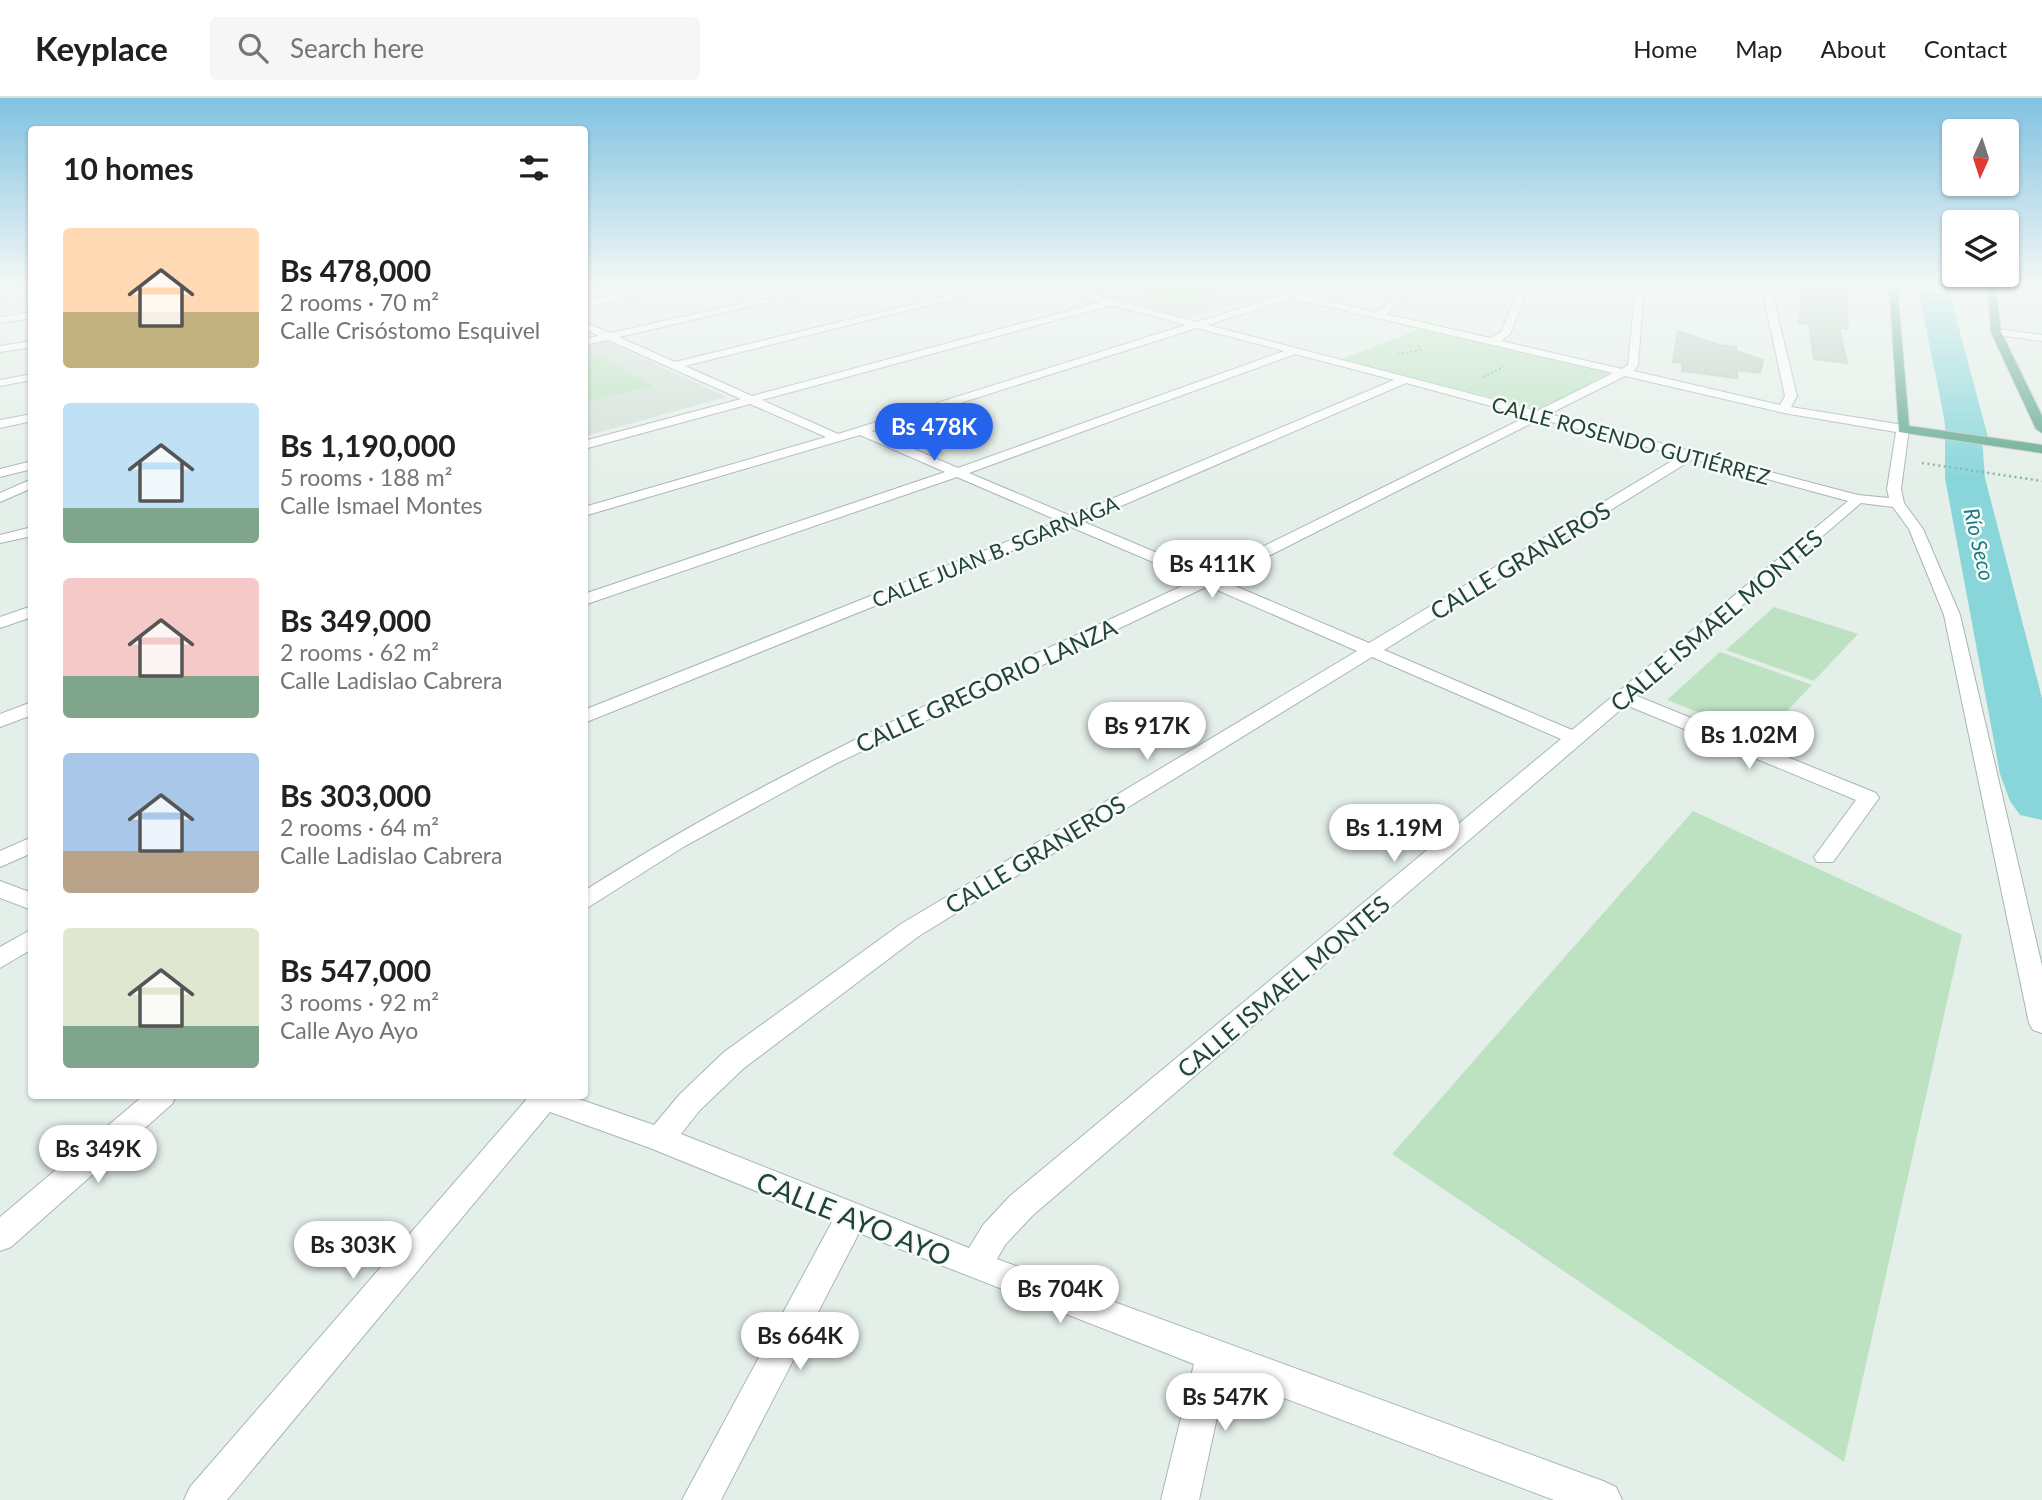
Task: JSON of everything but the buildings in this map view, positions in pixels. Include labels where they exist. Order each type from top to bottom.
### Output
[{"type":"main road","points":[[1897,349],[1903,429],[2042,449]]},
{"type":"main road","points":[[2004,349],[2042,429]]},
{"type":"street","points":[[640,349],[835,437]]},
{"type":"street","points":[[675,365],[740,349]]},
{"type":"street","points":[[588,444],[939,349]]},
{"type":"street","points":[[588,511],[861,431],[1117,349]]},
{"type":"street","name":"CALLE ROSENDO GUTIÉRREZ","points":[[1287,349],[1858,499],[1897,503]]},
{"type":"street","points":[[1519,349],[1784,409],[1903,429],[1894,489],[1897,503],[1916,529],[1952,615],[2042,1023]]},
{"type":"street","points":[[1623,372],[1633,365],[1634,349]]},
{"type":"street","points":[[1780,349],[1791,396],[1784,409]]},
{"type":"street","points":[[588,599],[961,471],[1293,351]]},
{"type":"street","name":"CALLE GREGORIO LANZA","points":[[588,899],[677,841],[828,760],[1210,579],[1623,372]]},
{"type":"street","points":[[0,383],[28,378]]},
{"type":"street","name":"CALLE JUAN B. SGARNAGA","points":[[588,716],[1075,520],[1404,380]]},
{"type":"street","points":[[0,424],[28,418]]},
{"type":"street","points":[[861,431],[1075,520],[1577,739]]},
{"type":"street","name":"CALLE GRANEROS","points":[[660,1139],[690,1102],[734,1060],[910,930],[1691,455]]},
{"type":"street","points":[[0,473],[28,466]]},
{"type":"street","points":[[4,494],[28,485]]},
{"type":"street","name":"CALLE ISMAEL MONTES","points":[[976,1266],[994,1235],[1021,1206],[1858,499]]},
{"type":"street","points":[[0,539],[28,532]]},
{"type":"street","points":[[0,623],[28,612]]},
{"type":"street","points":[[1625,698],[1869,798],[1825,857]]},
{"type":"street","points":[[0,721],[28,710]]},
{"type":"street","points":[[0,860],[28,846]]},
{"type":"street","points":[[0,889],[28,900]]},
{"type":"street","points":[[0,959],[28,940]]},
{"type":"street","points":[[0,1237],[159,1099]]},
{"type":"street","points":[[203,1500],[540,1099]]},
{"type":"street","name":"CALLE AYO AYO","points":[[548,1099],[660,1139],[976,1266],[1214,1353],[1547,1489],[1603,1500]]},
{"type":"street","points":[[701,1500],[851,1217]]},
{"type":"street","points":[[1180,1500],[1214,1353]]},
{"type":"path","points":[[1388,354],[1412,354],[1421,349]]},
{"type":"path","points":[[1476,380],[1511,364]]},
{"type":"path","points":[[1899,460],[2042,481]]},
{"type":"shaded area","points":[[588,349],[623,349],[727,397],[588,435]]},
{"type":"green space","points":[[1366,349],[1508,349],[1609,373],[1540,410],[1341,359]]},
{"type":"green space","points":[[598,355],[654,386],[588,401],[588,357]]},
{"type":"green space","points":[[1774,607],[1858,634],[1814,681],[1726,650]]},
{"type":"green space","points":[[1720,652],[1812,685],[1762,737],[1667,700]]},
{"type":"green space","points":[[1693,811],[1962,935],[1844,1462],[1392,1154]]},
{"type":"water","points":[[1930,349],[1965,349],[1988,437],[1947,431]]},
{"type":"waterway","name":"Río Seco","points":[[1947,349],[1963,424],[1965,478],[2031,774],[2042,801]]}]
